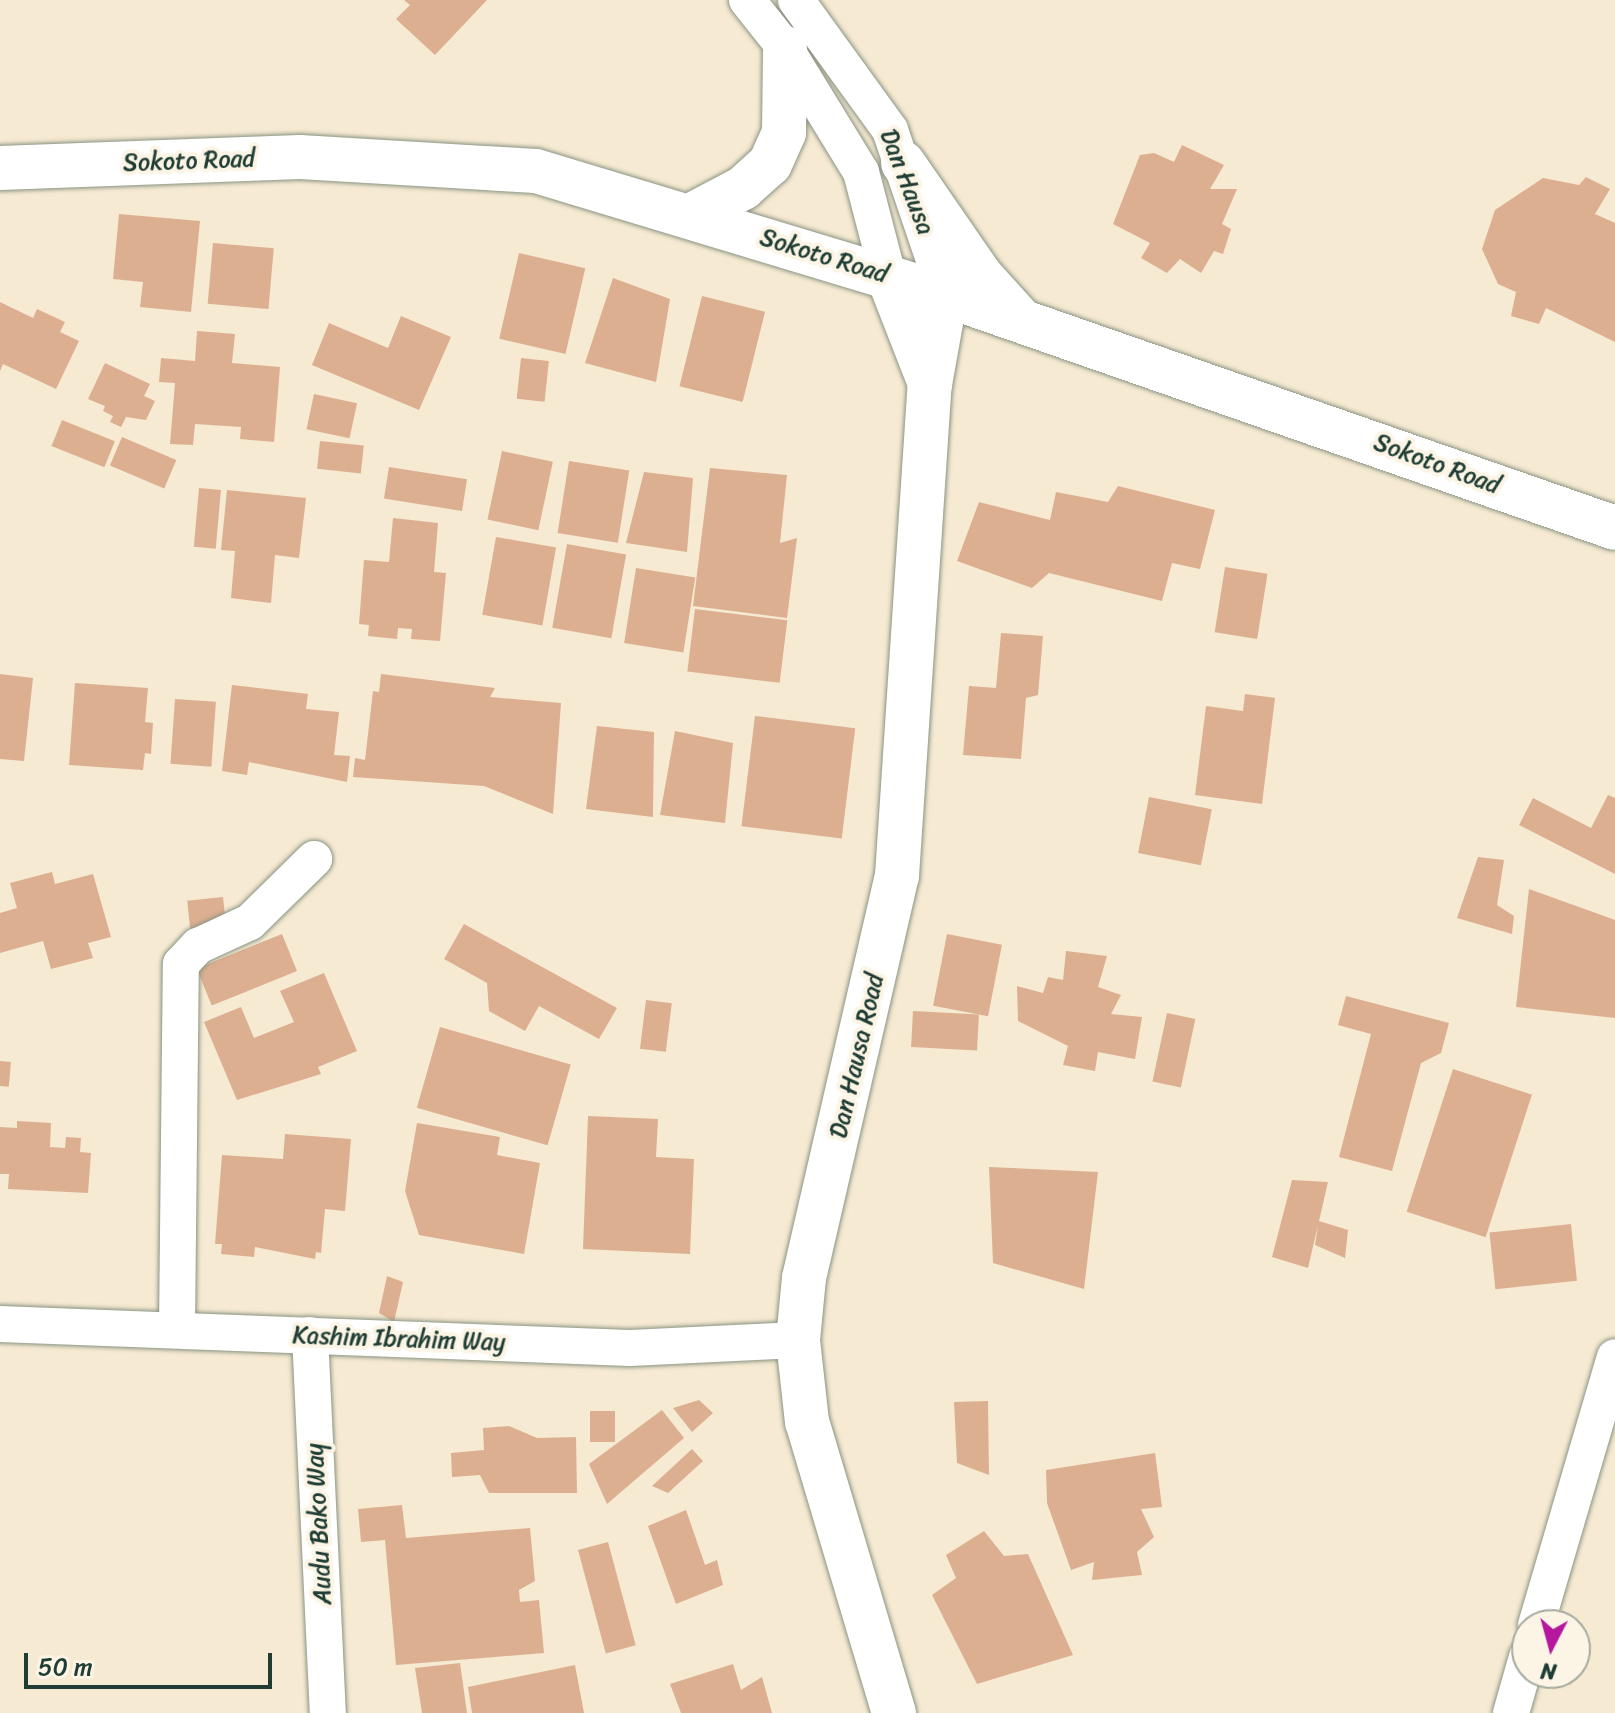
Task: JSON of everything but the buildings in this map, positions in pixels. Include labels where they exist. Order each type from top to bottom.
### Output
[{"type":"street","name":"Dan Hausa","points":[[747,0],[785,48],[861,172],[888,276]]},
{"type":"street","name":"Dan Hausa","points":[[796,0],[890,130],[946,295]]},
{"type":"street","points":[[692,215],[743,188],[770,164],[784,133],[785,48]]},
{"type":"street","name":"Sokoto Road","points":[[0,168],[300,157],[379,159],[536,171],[692,215],[946,295],[1615,528]]},
{"type":"street","points":[[903,163],[981,276],[1021,320]]},
{"type":"street","points":[[888,276],[930,384]]},
{"type":"street","name":"Dan Hausa Road","points":[[894,1713],[807,1422],[798,1340],[804,1278],[897,876],[930,384],[946,295]]},
{"type":"street","points":[[177,1330],[181,964],[198,946],[250,922],[314,859]]},
{"type":"street","name":"Kashim Ibrahim Way","points":[[0,1324],[630,1348],[798,1340]]},
{"type":"street","name":"Audu Bako Way","points":[[310,1335],[328,1713]]},
{"type":"street","points":[[1541,1609],[1615,1357]]},
{"type":"street","points":[[1511,1713],[1518,1689]]}]
